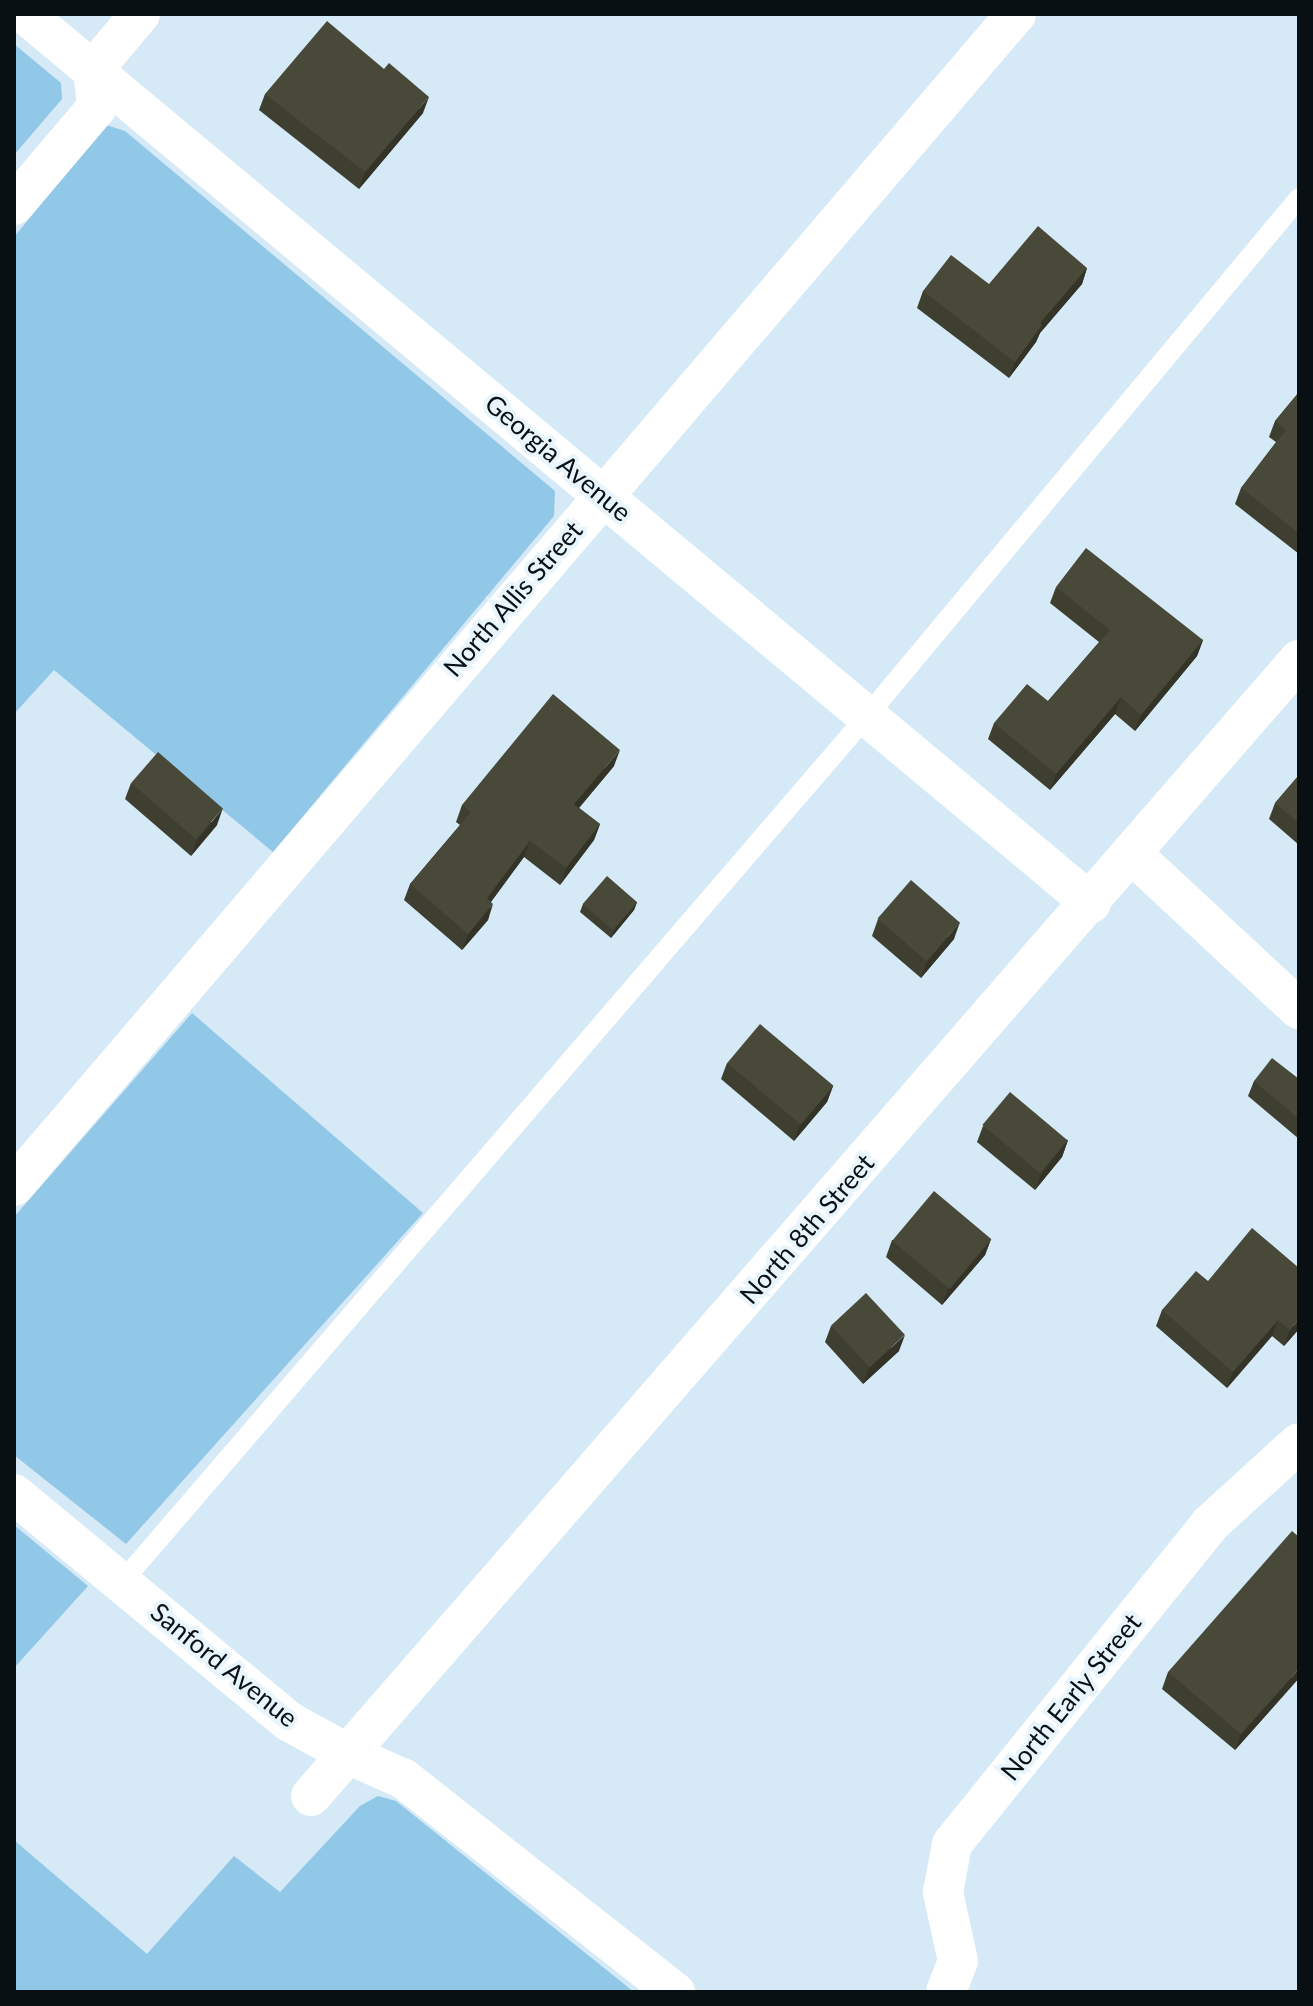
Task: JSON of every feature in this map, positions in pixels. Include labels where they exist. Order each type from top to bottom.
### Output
[{"type":"street","name":"Georgia Avenue","points":[[25,14],[1091,903]]},
{"type":"street","points":[[14,205],[97,107],[93,70],[140,14]]},
{"type":"street","name":"North Allis Street","points":[[14,1186],[1016,14]]},
{"type":"street","name":"North 8th Street","points":[[311,1796],[350,1755],[1091,903],[1299,660]]},
{"type":"street","points":[[1132,854],[1299,1009]]},
{"type":"street","name":"North Early Street","points":[[946,1992],[958,1961],[943,1892],[952,1844],[1210,1524],[1299,1443]]},
{"type":"street","name":"Sanford Avenue","points":[[14,1494],[290,1722],[350,1755],[404,1779],[675,1992]]},
{"type":"lane","points":[[121,1583],[867,716],[1299,198]]},
{"type":"shaded area","points":[[14,44],[61,83],[62,99],[14,155]]},
{"type":"shaded area","points":[[106,125],[125,131],[555,491],[554,516],[273,852],[54,670],[14,714],[14,237]]},
{"type":"shaded area","points":[[192,1013],[423,1213],[126,1544],[14,1455],[14,1217]]},
{"type":"shaded area","points":[[14,1525],[88,1586],[14,1668]]},
{"type":"shaded area","points":[[378,1796],[396,1801],[634,1992],[14,1992],[14,1840],[147,1954],[234,1856],[280,1892],[360,1806]]},
{"type":"building","points":[[327,21],[384,69],[389,63],[429,97],[365,172],[265,94]]},
{"type":"building","points":[[1038,226],[1087,268],[1040,323],[1042,325],[1015,362],[923,291],[951,255],[989,284]]},
{"type":"building","points":[[1299,392],[1299,533],[1241,488],[1286,430],[1275,421]]},
{"type":"building","points":[[1086,548],[1203,640],[1141,715],[1121,697],[1056,774],[994,723],[1027,684],[1048,701],[1110,630],[1056,587]]},
{"type":"building","points":[[553,694],[620,750],[574,804],[600,824],[566,868],[530,841],[487,898],[493,904],[468,934],[410,884],[471,812],[462,805]]},
{"type":"building","points":[[158,752],[223,808],[196,839],[131,783]]},
{"type":"building","points":[[1299,775],[1299,823],[1275,803]]},
{"type":"building","points":[[607,876],[637,902],[613,930],[583,904]]},
{"type":"building","points":[[911,880],[960,923],[927,961],[878,918]]},
{"type":"building","points":[[760,1024],[834,1086],[801,1125],[727,1063]]},
{"type":"building","points":[[1272,1058],[1299,1079],[1299,1119],[1254,1081]]},
{"type":"building","points":[[1010,1092],[1067,1140],[1040,1173],[982,1125]]},
{"type":"building","points":[[934,1191],[991,1239],[950,1289],[892,1241]]},
{"type":"building","points":[[1252,1228],[1299,1268],[1299,1319],[1290,1330],[1278,1320],[1233,1372],[1162,1310],[1196,1271],[1208,1281]]},
{"type":"building","points":[[866,1293],[905,1335],[870,1367],[831,1326]]},
{"type":"building","points":[[1292,1531],[1299,1537],[1299,1669],[1241,1734],[1168,1672]]}]
